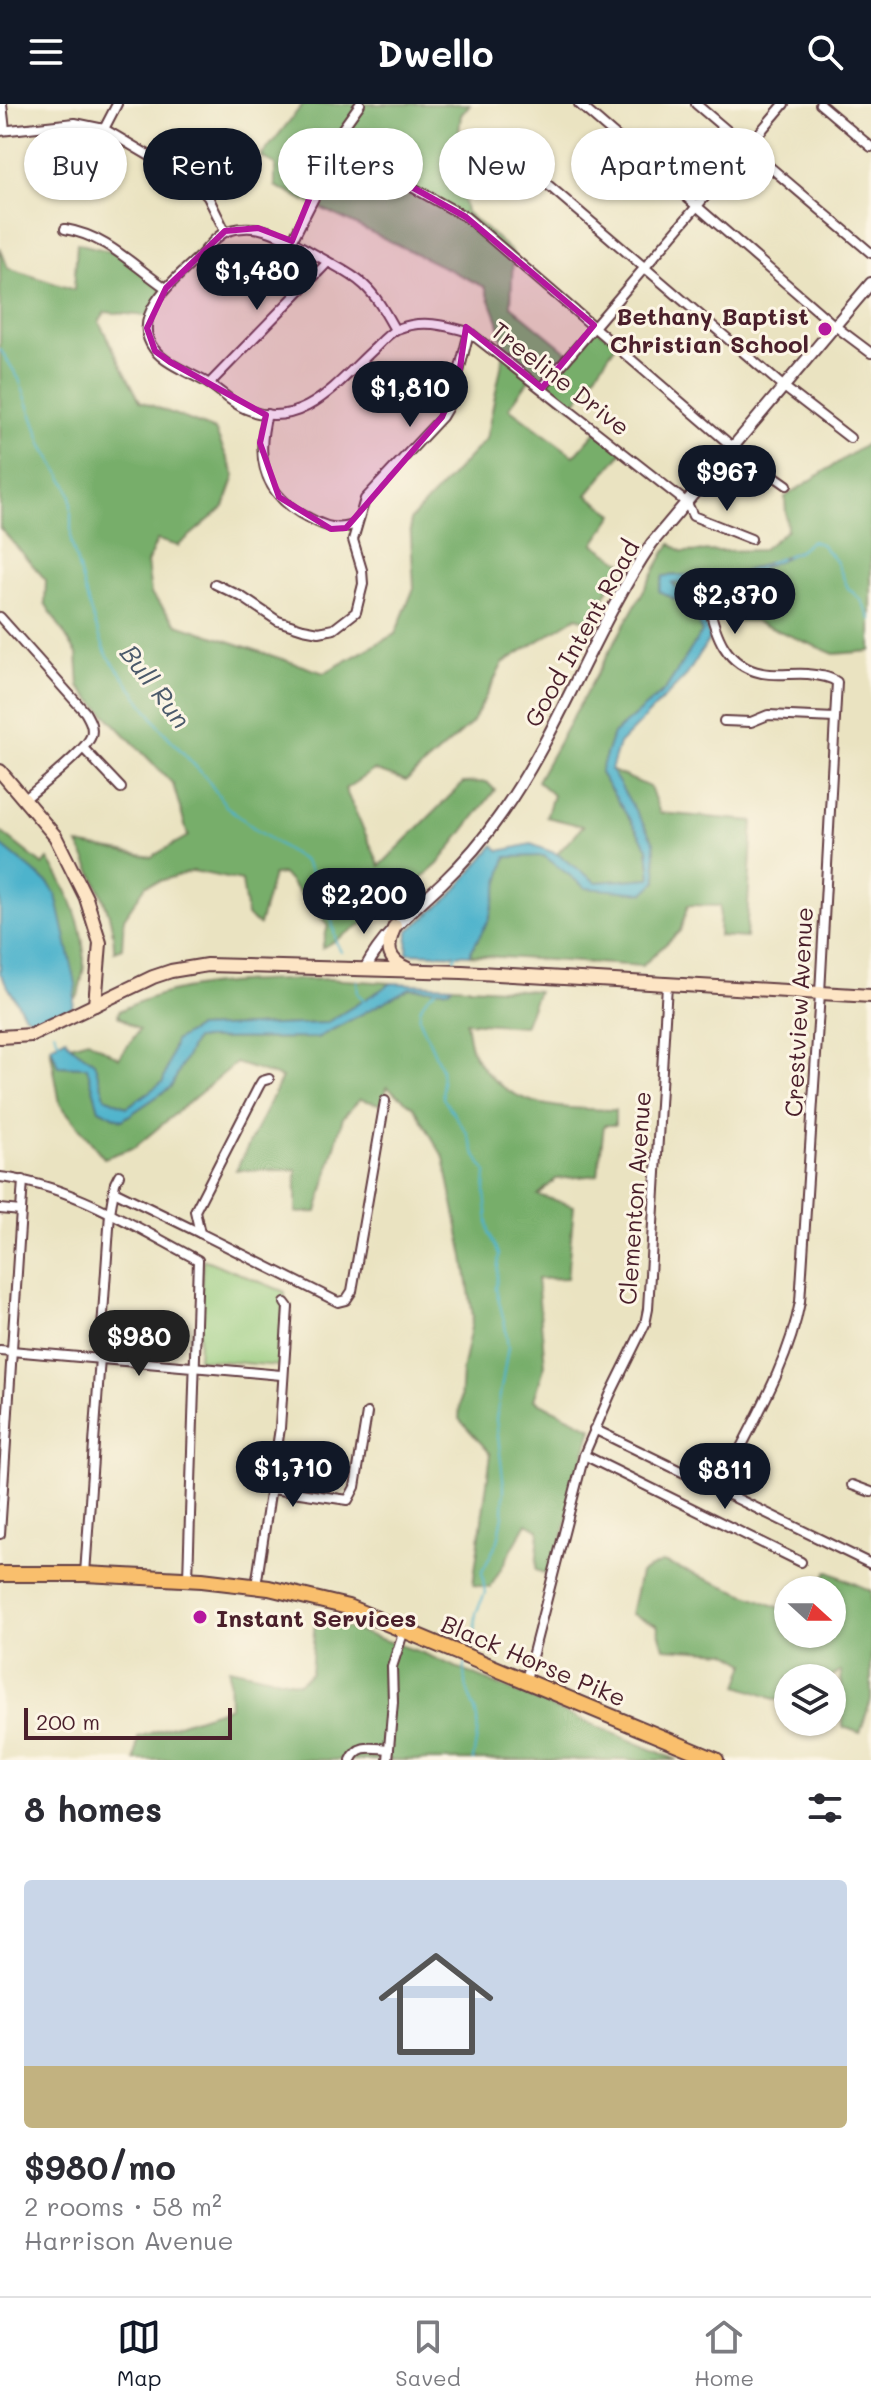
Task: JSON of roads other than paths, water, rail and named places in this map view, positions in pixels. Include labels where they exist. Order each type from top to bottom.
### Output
[{"type":"main road","points":[[0,771],[63,848],[95,922],[101,952],[95,1005]]},
{"type":"main road","points":[[395,926],[389,941],[389,954],[396,963],[411,970]]},
{"type":"main road","points":[[0,1037],[25,1037],[153,977],[207,965],[462,972],[871,996]]},
{"type":"main road","name":"Black Horse Pike","points":[[0,1574],[188,1579],[256,1586],[348,1607],[716,1760]]},
{"type":"street","points":[[2,104],[2,130],[24,130]]},
{"type":"street","points":[[105,128],[117,104]]},
{"type":"street","points":[[343,128],[360,104]]},
{"type":"street","points":[[579,104],[835,326],[871,353]]},
{"type":"street","points":[[696,104],[724,128]]},
{"type":"street","points":[[763,128],[784,104]]},
{"type":"street","points":[[820,104],[871,147]]},
{"type":"street","points":[[40,128],[75,123],[99,128]]},
{"type":"street","points":[[127,143],[194,182],[208,197],[225,231]]},
{"type":"street","points":[[775,171],[871,253]]},
{"type":"street","points":[[555,191],[784,387],[850,438]]},
{"type":"street","points":[[423,193],[466,217],[734,448],[787,485]]},
{"type":"street","points":[[292,241],[313,200]]},
{"type":"street","points":[[542,388],[701,200]]},
{"type":"street","points":[[247,226],[273,231],[292,241],[363,284],[395,330],[330,392],[312,404],[284,414],[267,414],[238,405],[155,351],[147,328],[166,288],[225,231],[247,226]]},
{"type":"street","points":[[65,229],[104,242],[166,288]]},
{"type":"street","points":[[209,384],[328,262]]},
{"type":"street","name":"Good Intent Road","points":[[365,969],[382,940],[460,865],[500,815],[557,719],[632,573],[660,533],[871,283]]},
{"type":"street","name":"Treeline Drive","points":[[395,330],[428,323],[469,332],[687,503],[693,516],[751,539]]},
{"type":"street","points":[[215,584],[242,597],[278,621],[319,632],[334,629],[356,612],[363,584],[353,540],[356,524],[371,492],[442,417],[452,400],[469,332]]},
{"type":"street","points":[[267,414],[260,443],[268,479],[279,497],[293,510],[331,529],[356,524]]},
{"type":"street","name":"Crestview Avenue","points":[[710,607],[715,633],[722,646],[745,667],[762,673],[818,675],[837,682],[800,1302],[795,1327],[783,1358],[719,1491]]},
{"type":"street","points":[[0,617],[85,712],[92,731],[83,748],[25,799]]},
{"type":"street","points":[[724,721],[751,722],[768,715],[835,718]]},
{"type":"street","points":[[83,748],[121,788]]},
{"type":"street","name":"Clementon Avenue","points":[[526,1680],[584,1455],[645,1324],[667,985]]},
{"type":"street","points":[[200,1233],[195,1211],[259,1086],[269,1079]]},
{"type":"street","points":[[114,1191],[338,1302],[350,1297],[385,1101]]},
{"type":"street","points":[[85,1574],[110,1213],[119,1175]]},
{"type":"street","points":[[0,1177],[51,1187],[110,1213],[198,1260],[188,1579]]},
{"type":"street","points":[[0,1534],[23,1180]]},
{"type":"street","points":[[0,1209],[21,1211]]},
{"type":"street","points":[[256,1586],[280,1428],[281,1375],[288,1307],[285,1303]]},
{"type":"street","points":[[0,1350],[281,1375]]},
{"type":"street","points":[[272,1489],[348,1500],[353,1496],[367,1413]]},
{"type":"street","points":[[594,1429],[871,1564]]},
{"type":"street","points":[[584,1455],[801,1562]]},
{"type":"street","points":[[852,1485],[871,1492]]},
{"type":"street","points":[[388,1760],[393,1702],[392,1667],[404,1630]]},
{"type":"street","points":[[351,1760],[354,1752],[363,1747],[389,1749]]},
{"type":"water","points":[[799,551],[720,587],[672,583],[705,620],[709,639],[687,675],[619,744],[611,770],[654,842],[657,881],[644,893],[586,888],[544,856],[506,857],[489,919],[469,955],[407,953],[408,931],[450,897],[494,845],[500,851],[531,844],[557,854],[596,882],[651,878],[648,848],[600,773],[613,734],[665,690],[702,632],[693,609],[659,591],[663,576],[740,573]]},
{"type":"water","points":[[0,844],[49,884],[56,895],[76,984],[73,1007],[38,1025],[24,1014],[0,973]]},
{"type":"water","points":[[392,983],[452,986],[449,990],[410,988],[317,1038],[195,1039],[171,1087],[122,1120],[99,1109],[87,1067],[58,1066],[51,1046],[66,1038],[70,1045],[94,1062],[105,1097],[127,1107],[163,1082],[175,1041],[197,1028],[326,1023]]},
{"type":"waterway","name":"Bull Run","points":[[0,349],[19,379],[43,446],[68,487],[71,496],[71,541],[106,653],[162,730],[207,779],[226,806],[304,861],[327,894],[336,942],[341,952]]},
{"type":"waterway","points":[[787,556],[811,541],[821,544],[836,561],[848,588],[861,600],[871,619]]},
{"type":"waterway","points":[[768,563],[780,558]]},
{"type":"waterway","points":[[744,576],[760,569]]},
{"type":"waterway","points":[[687,601],[697,606],[701,615]]},
{"type":"waterway","points":[[452,965],[457,953]]},
{"type":"waterway","name":"Bull Run","points":[[357,980],[358,994],[364,1000]]},
{"type":"waterway","points":[[436,990],[423,1003],[420,1020],[441,1068],[443,1098],[467,1133],[486,1172],[489,1232],[499,1254],[496,1289],[508,1347],[496,1419],[504,1487],[503,1516],[498,1541],[482,1572],[485,1593],[476,1613],[475,1636],[470,1653]]},
{"type":"waterway","points":[[54,1032],[60,1044]]},
{"type":"waterway","points":[[466,1663],[465,1682],[477,1720],[473,1760]]},
{"type":"place","name":"Bethany Baptist Christian School","points":[[825,329]]},
{"type":"place","name":"Instant Services","points":[[200,1617]]}]
